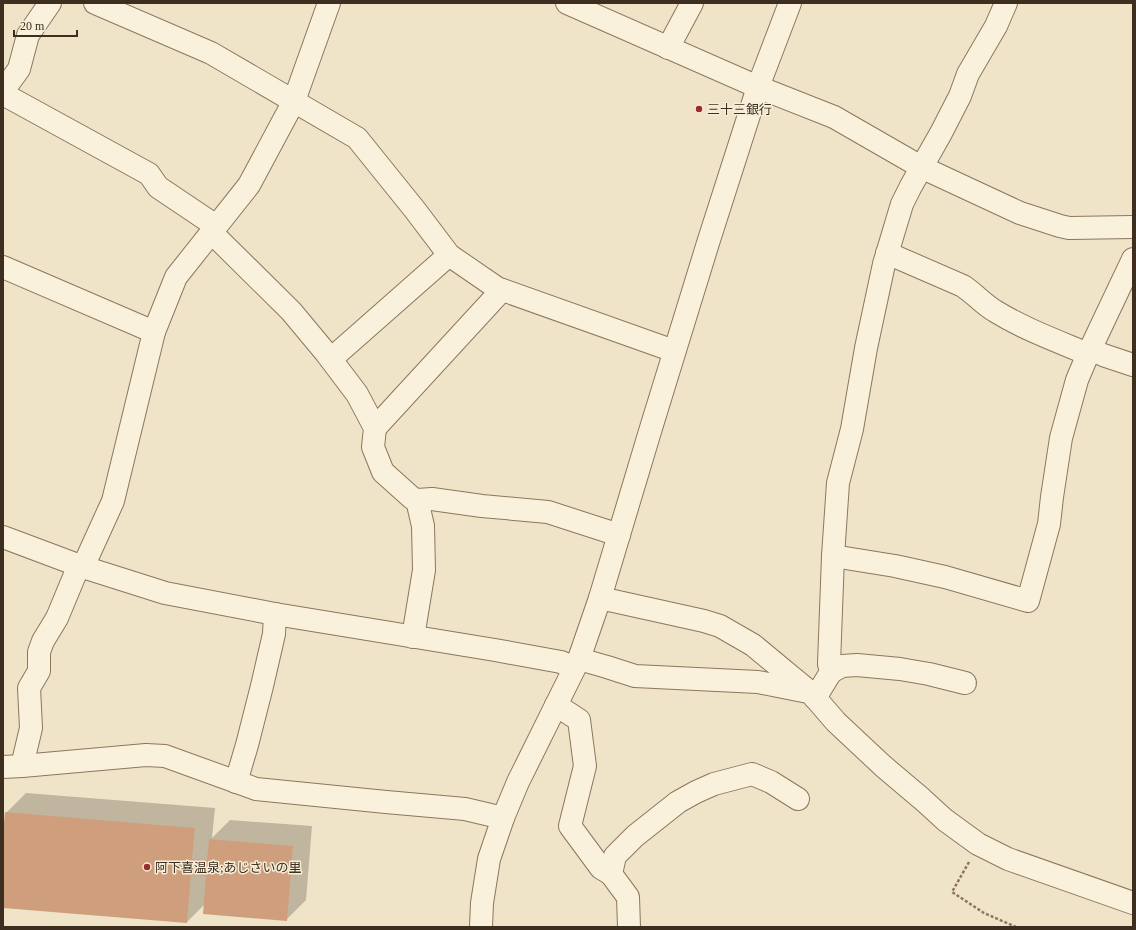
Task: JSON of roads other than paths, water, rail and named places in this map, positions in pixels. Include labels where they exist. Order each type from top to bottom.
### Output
[{"type":"street","points":[[50,3],[28,35],[19,69],[3,92],[148,174],[158,187],[214,229],[291,311],[357,394],[375,428],[373,447],[383,472],[412,498],[417,500],[432,499],[482,506],[548,512],[619,535]]},
{"type":"street","points":[[95,3],[211,53],[358,138],[449,255],[497,288],[674,351]]},
{"type":"street","points":[[12,766],[31,728],[29,688],[39,671],[39,652],[43,641],[58,618],[81,566],[113,501],[154,332],[176,277],[249,184],[294,100],[329,3]]},
{"type":"street","points":[[567,3],[758,87],[834,117],[921,168],[1020,213],[1069,228],[1133,227]]},
{"type":"street","points":[[668,48],[692,3]]},
{"type":"street","points":[[481,927],[482,903],[489,859],[503,818],[518,782],[577,664],[600,598],[674,351],[758,87],[790,3]]},
{"type":"street","points":[[831,672],[829,664],[833,556],[838,483],[852,429],[866,348],[887,253],[902,204],[910,186],[960,96],[968,74],[996,26],[1006,3]]},
{"type":"street","points":[[887,253],[964,286],[987,306],[1022,326],[1089,351],[1133,365]]},
{"type":"street","points":[[331,360],[449,255]]},
{"type":"street","points":[[833,556],[895,566],[945,577],[1028,601],[1049,524],[1061,438],[1077,380],[1089,351],[1133,259]]},
{"type":"street","points":[[3,267],[154,332]]},
{"type":"street","points":[[375,428],[502,290]]},
{"type":"street","points":[[413,637],[424,570],[423,526],[417,500]]},
{"type":"street","points":[[3,537],[81,566],[165,593],[275,614],[561,662],[607,666],[635,676],[758,682],[813,695]]},
{"type":"street","points":[[600,598],[704,621],[720,626],[753,645],[813,695],[836,722],[883,766],[945,820],[978,844],[1008,859],[1133,903]]},
{"type":"street","points":[[236,782],[262,686],[274,634],[275,614]]},
{"type":"street","points":[[813,695],[831,672],[842,666],[900,669],[966,683]]},
{"type":"street","points":[[556,705],[579,720],[585,766],[570,826],[601,868],[610,874],[628,897],[629,927]]},
{"type":"street","points":[[12,766],[146,755],[165,756],[256,788],[465,809],[503,818]]},
{"type":"street","points":[[610,874],[614,856],[635,836],[678,802],[714,784],[752,774],[771,782],[798,799]]},
{"type":"place","name":"三十三銀行","points":[[699,109]]},
{"type":"place","name":"阿下喜温泉;あじさいの里","points":[[147,867]]}]
